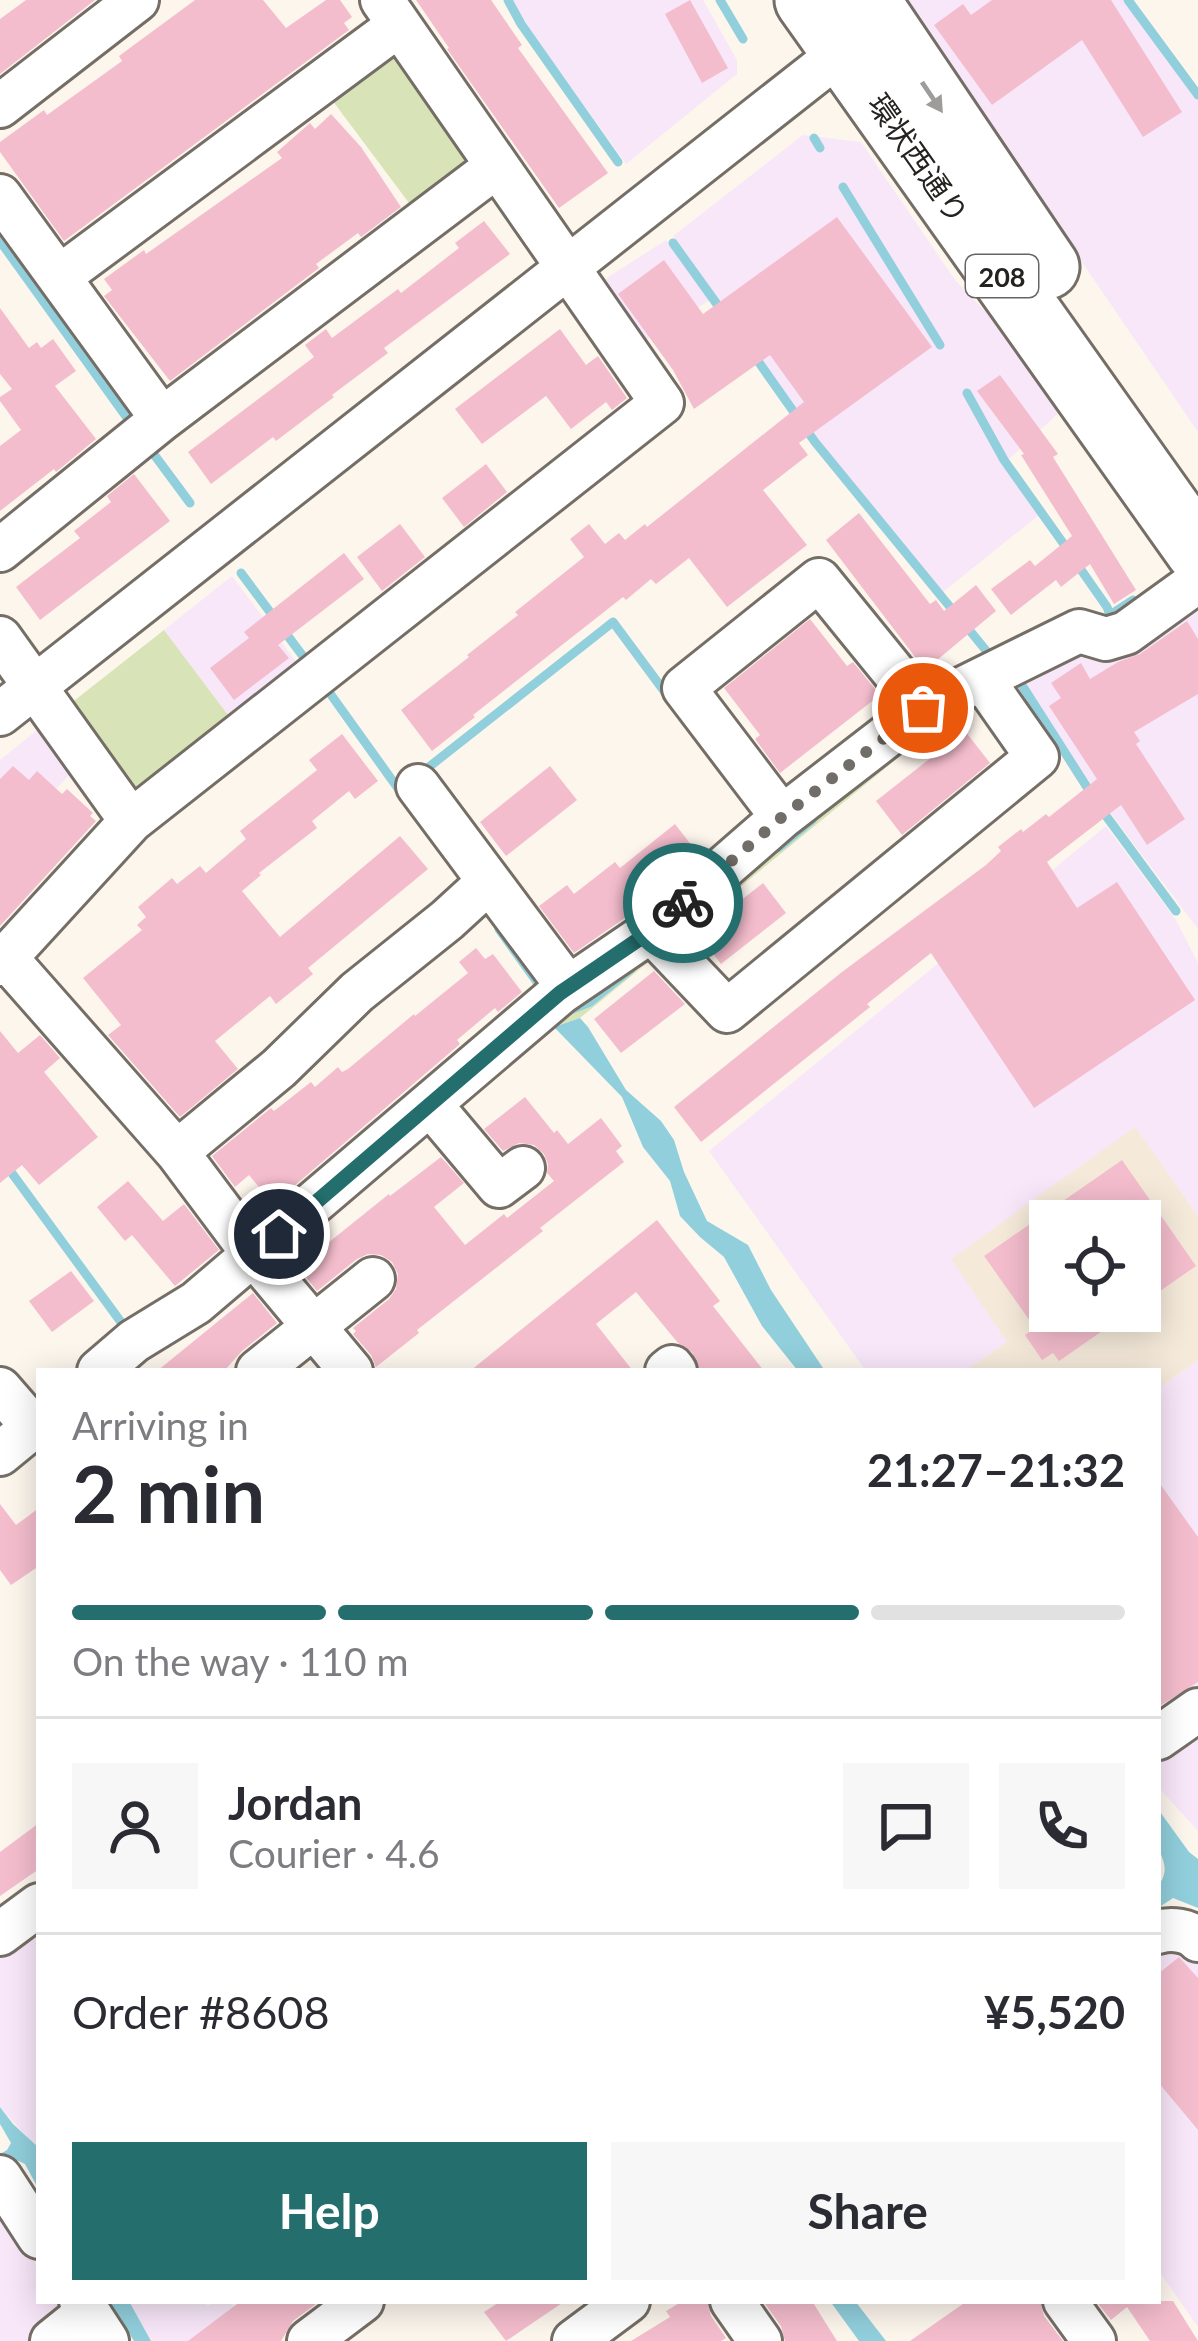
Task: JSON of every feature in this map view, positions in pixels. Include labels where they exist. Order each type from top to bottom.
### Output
[{"type":"highway","name":"環状西通り","points":[[849,18],[1198,489]]},
{"type":"highway","name":"環状西通り","points":[[849,18],[1198,551]]},
{"type":"street","points":[[0,106],[137,0]]},
{"type":"street","points":[[59,277],[391,12],[662,403],[131,821],[2,959],[177,1152],[349,1368]]},
{"type":"street","points":[[0,714],[567,270],[849,18]]},
{"type":"street","points":[[0,550],[149,429],[497,166]]},
{"type":"street","points":[[0,196],[59,277],[149,429]]},
{"type":"street","points":[[782,817],[684,688],[820,580],[923,708]]},
{"type":"street","points":[[102,1368],[134,1340],[263,1265],[440,1116],[556,997],[661,941],[782,817],[923,708],[995,681],[1092,635],[1126,633],[1198,581]]},
{"type":"street","points":[[0,638],[131,821]]},
{"type":"street","points":[[661,941],[727,1011],[1037,757],[995,681]]},
{"type":"street","points":[[418,786],[556,997]]},
{"type":"street","points":[[177,1152],[279,1068],[357,992],[474,896]]},
{"type":"street","points":[[440,1116],[499,1186],[523,1168]]},
{"type":"street","points":[[262,1368],[373,1279]]},
{"type":"street","points":[[0,1389],[36,1424],[0,1454]]},
{"type":"street","points":[[1161,1736],[1198,1710]]},
{"type":"street","points":[[0,1934],[36,1907]]},
{"type":"street","points":[[1161,1931],[1169,1928],[1198,1940]]},
{"type":"street","points":[[0,2177],[36,2232]]},
{"type":"street","points":[[309,2341],[358,2304]]},
{"type":"street","points":[[584,2338],[624,2304]]},
{"type":"street","points":[[734,2304],[760,2341]]},
{"type":"street","points":[[1069,2304],[1112,2338]]},
{"type":"street","points":[[52,2341],[92,2318]]},
{"type":"shaded area","points":[[513,0],[703,0],[737,60],[737,74],[626,164]]},
{"type":"shaded area","points":[[903,0],[1126,0],[1198,101],[1198,432]]},
{"type":"shaded area","points":[[803,135],[861,142],[955,280],[1021,348],[1063,409],[1008,460],[1039,515],[943,592],[816,437],[673,236]]},
{"type":"shaded area","points":[[666,240],[710,300],[637,346],[596,285]]},
{"type":"shaded area","points":[[232,576],[303,671],[234,723],[164,630]]},
{"type":"shaded area","points":[[1190,599],[1198,611],[1198,929],[1117,822],[1024,685]]},
{"type":"shaded area","points":[[41,727],[72,772],[9,838],[0,829],[0,760]]},
{"type":"shaded area","points":[[1106,826],[1176,920],[1198,963],[1198,1216],[1135,1128],[952,1259],[1008,1342],[969,1368],[864,1368],[709,1151]]},
{"type":"shaded area","points":[[1135,1127],[1198,1216],[1198,1360],[1161,1387],[1161,1368],[969,1368],[1007,1342],[951,1259],[1029,1203],[1029,1332],[1161,1332],[1161,1200],[1033,1200]]},
{"type":"shaded area","points":[[1198,1360],[1198,1692],[1161,1718],[1161,1387]]},
{"type":"shaded area","points":[[1198,1725],[1198,1831],[1161,1790],[1161,1751]]},
{"type":"shaded area","points":[[36,1915],[36,2147],[0,2107],[0,1917]]},
{"type":"shaded area","points":[[1161,1940],[1198,1951],[1198,2327],[1161,2274]]},
{"type":"shaded area","points":[[0,2209],[36,2264],[36,2304],[61,2304],[69,2316],[39,2341],[0,2341]]},
{"type":"shaded area","points":[[131,2304],[231,2304],[259,2341],[151,2341]]},
{"type":"green space","points":[[399,50],[467,148],[463,167],[412,207],[326,92]]},
{"type":"green space","points":[[164,630],[234,723],[146,790],[131,786],[70,704]]},
{"type":"green space","points":[[921,721],[932,730],[580,1018],[554,1027],[209,1319],[153,1353]]},
{"type":"water","points":[[580,1018],[588,1027],[626,1090],[661,1121],[674,1140],[707,1221],[748,1245],[771,1290],[823,1368],[796,1368],[762,1326],[724,1257],[680,1216],[670,1181],[643,1147],[622,1097],[554,1027]]},
{"type":"water","points":[[1161,1813],[1198,1859],[1198,1908],[1173,1898],[1161,1906],[1165,1868]]},
{"type":"water","points":[[0,2107],[36,2145],[36,2184],[25,2164],[12,2158],[0,2168],[0,2154],[11,2143],[0,2124]]},
{"type":"water","points":[[111,2304],[131,2304],[151,2341],[134,2341]]},
{"type":"water","points":[[832,2304],[857,2304],[886,2341],[859,2341]]},
{"type":"building","points":[[26,0],[95,0],[0,74],[0,19]]},
{"type":"building","points":[[195,0],[263,0],[286,28],[326,0],[340,0],[352,17],[344,23],[349,30],[64,241],[0,152],[0,142],[122,61],[119,56]]},
{"type":"building","points":[[416,0],[491,0],[522,45],[518,48],[608,173],[559,208]]},
{"type":"building","points":[[690,0],[728,68],[702,83],[665,14]]},
{"type":"building","points":[[992,0],[1111,0],[1182,112],[1143,137],[1082,40],[992,105],[934,25],[963,4],[971,15]]},
{"type":"building","points":[[331,114],[361,147],[401,207],[316,264],[319,268],[170,381],[104,296],[112,290],[104,279],[282,158],[277,152],[310,123],[315,129]]},
{"type":"building","points":[[837,217],[932,347],[799,443],[808,455],[763,490],[807,545],[727,607],[689,558],[656,584],[651,579],[626,600],[623,597],[432,751],[401,710],[584,557],[570,539],[589,524],[605,544],[619,533],[625,540],[804,402],[770,355],[694,409],[673,370],[618,294],[664,260],[703,314]]},
{"type":"building","points":[[484,221],[510,254],[384,348],[388,353],[334,397],[211,484],[188,452],[314,357],[305,345],[326,329],[332,338],[398,289],[401,293],[459,248],[455,243]]},
{"type":"building","points":[[0,308],[29,348],[37,342],[41,348],[53,339],[76,371],[55,386],[96,439],[0,511],[0,446],[21,430],[0,401],[12,389],[0,374]]},
{"type":"building","points":[[560,329],[586,365],[598,356],[627,398],[612,410],[606,402],[571,429],[546,396],[482,444],[455,409]]},
{"type":"building","points":[[1000,375],[1058,454],[1053,457],[1136,590],[1114,604],[1090,564],[1061,587],[1056,580],[1011,615],[991,589],[1030,560],[1035,566],[1072,536],[1024,454],[977,391]]},
{"type":"building","points":[[486,464],[507,492],[464,527],[442,498]]},
{"type":"building","points":[[134,474],[170,521],[40,620],[16,587],[80,538],[74,531],[111,502],[107,496]]},
{"type":"building","points":[[859,513],[930,604],[936,600],[944,611],[976,585],[996,611],[925,670],[826,540]]},
{"type":"building","points":[[400,524],[425,557],[382,591],[357,557]]},
{"type":"building","points":[[344,553],[364,579],[278,645],[289,658],[234,700],[210,668],[249,638],[244,632]]},
{"type":"building","points":[[810,619],[847,666],[853,662],[880,695],[780,773],[755,739],[760,735],[724,688]]},
{"type":"building","points":[[1187,621],[1198,639],[1198,694],[1134,732],[1140,741],[1136,744],[1185,819],[1147,845],[1121,805],[1047,862],[1077,908],[1117,882],[1195,1000],[1034,1108],[931,953],[701,1142],[674,1107],[842,972],[986,865],[1001,851],[998,847],[1021,829],[1023,832],[1046,814],[1049,817],[1097,779],[1049,706],[1061,698],[1051,683],[1081,663],[1090,679],[1140,654]]},
{"type":"building","points":[[965,731],[990,763],[902,835],[876,801]]},
{"type":"building","points":[[342,734],[378,781],[355,799],[349,791],[312,821],[317,828],[242,891],[280,937],[400,836],[428,869],[308,968],[313,974],[276,1004],[270,996],[215,1041],[238,1069],[180,1117],[108,1035],[121,1025],[83,978],[142,930],[137,925],[146,917],[138,907],[172,878],[177,884],[200,866],[206,873],[246,839],[240,831],[317,770],[309,760]]},
{"type":"building","points":[[13,766],[29,780],[37,771],[62,794],[67,789],[96,821],[0,926],[0,779]]},
{"type":"building","points":[[550,766],[577,800],[506,856],[480,822]]},
{"type":"building","points":[[675,824],[699,855],[635,911],[574,953],[539,906],[567,885],[574,894],[615,862],[620,868]]},
{"type":"building","points":[[763,883],[786,913],[721,964],[698,934]]},
{"type":"building","points":[[476,948],[485,959],[493,954],[522,992],[457,1040],[460,1044],[273,1204],[249,1175],[235,1187],[212,1156],[311,1082],[315,1087],[338,1067],[342,1072],[348,1069],[468,973],[459,962]]},
{"type":"building","points":[[654,971],[685,1004],[621,1053],[594,1019]]},
{"type":"building","points":[[0,1031],[18,1053],[40,1035],[60,1058],[44,1072],[98,1137],[39,1185],[22,1165],[0,1183]]},
{"type":"building","points":[[525,1097],[568,1144],[601,1118],[622,1146],[616,1151],[624,1162],[376,1367],[353,1328],[396,1289],[398,1274],[392,1262],[368,1254],[317,1291],[298,1267],[441,1157],[464,1183],[434,1207],[465,1245],[504,1214],[507,1218],[554,1181],[547,1173],[544,1154],[534,1145],[519,1143],[503,1151],[484,1129]]},
{"type":"building","points":[[1122,1160],[1150,1200],[1064,1200]]},
{"type":"building","points":[[128,1181],[163,1221],[184,1204],[219,1250],[175,1286],[132,1235],[125,1241],[97,1207]]},
{"type":"building","points":[[1161,1216],[1196,1266],[1161,1290]]},
{"type":"building","points":[[657,1220],[720,1301],[713,1306],[762,1368],[699,1368],[692,1352],[678,1343],[636,1292],[596,1324],[631,1368],[474,1368]]},
{"type":"building","points":[[1029,1225],[1029,1320],[984,1256]]},
{"type":"building","points":[[71,1271],[94,1301],[52,1332],[29,1301]]},
{"type":"building","points":[[253,1293],[277,1323],[227,1368],[161,1368]]},
{"type":"building","points":[[1101,1332],[1059,1361],[1053,1353],[1042,1360],[1025,1335]]},
{"type":"building","points":[[1161,1485],[1198,1537],[1198,1682],[1161,1705]]},
{"type":"building","points":[[0,1504],[16,1525],[36,1510],[36,1568],[11,1585],[0,1570]]},
{"type":"building","points":[[36,1825],[36,1871],[0,1896],[0,1852]]},
{"type":"building","points":[[1179,1957],[1198,1978],[1198,2130],[1161,2086],[1161,1972]]},
{"type":"building","points":[[1173,2301],[1198,2341],[1150,2341],[1127,2307],[1111,2320],[1098,2304]]},
{"type":"building","points":[[237,2304],[316,2304],[293,2321],[281,2341],[188,2341]]},
{"type":"building","points":[[496,2304],[561,2304],[506,2341],[484,2312]]},
{"type":"building","points":[[678,2304],[708,2304],[726,2338],[631,2341],[670,2317],[666,2311]]},
{"type":"building","points":[[765,2304],[814,2304],[837,2341],[785,2341]]},
{"type":"building","points":[[963,2304],[1041,2304],[1063,2341],[910,2341]]},
{"type":"waterway","points":[[508,0],[618,162]]},
{"type":"waterway","points":[[720,0],[743,39]]},
{"type":"waterway","points":[[1128,0],[1198,95]]},
{"type":"waterway","points":[[814,138],[820,148]]},
{"type":"waterway","points":[[843,187],[940,345]]},
{"type":"waterway","points":[[0,241],[133,426]]},
{"type":"waterway","points":[[673,243],[724,314]]},
{"type":"waterway","points":[[755,357],[815,442],[955,613]]},
{"type":"waterway","points":[[967,393],[1004,460],[1068,550]]},
{"type":"waterway","points":[[147,445],[190,503]]},
{"type":"waterway","points":[[1077,564],[1107,607],[1110,615],[1103,625]]},
{"type":"waterway","points":[[241,573],[311,667]]},
{"type":"waterway","points":[[1110,615],[1133,600]]},
{"type":"waterway","points":[[420,774],[613,622],[670,699]]},
{"type":"waterway","points":[[966,626],[993,659]]},
{"type":"waterway","points":[[1018,679],[1092,795]]},
{"type":"waterway","points":[[324,685],[402,794]]},
{"type":"waterway","points":[[1101,809],[1176,911]]},
{"type":"waterway","points":[[778,848],[812,820]]},
{"type":"waterway","points":[[499,929],[545,993]]},
{"type":"waterway","points":[[565,1012],[590,1002],[631,969]]},
{"type":"waterway","points":[[0,1157],[129,1333]]},
{"type":"way so far","points":[[683,903],[782,817],[923,708]]},
{"type":"route","points":[[279,1234],[560,993],[651,931],[683,903]]}]
